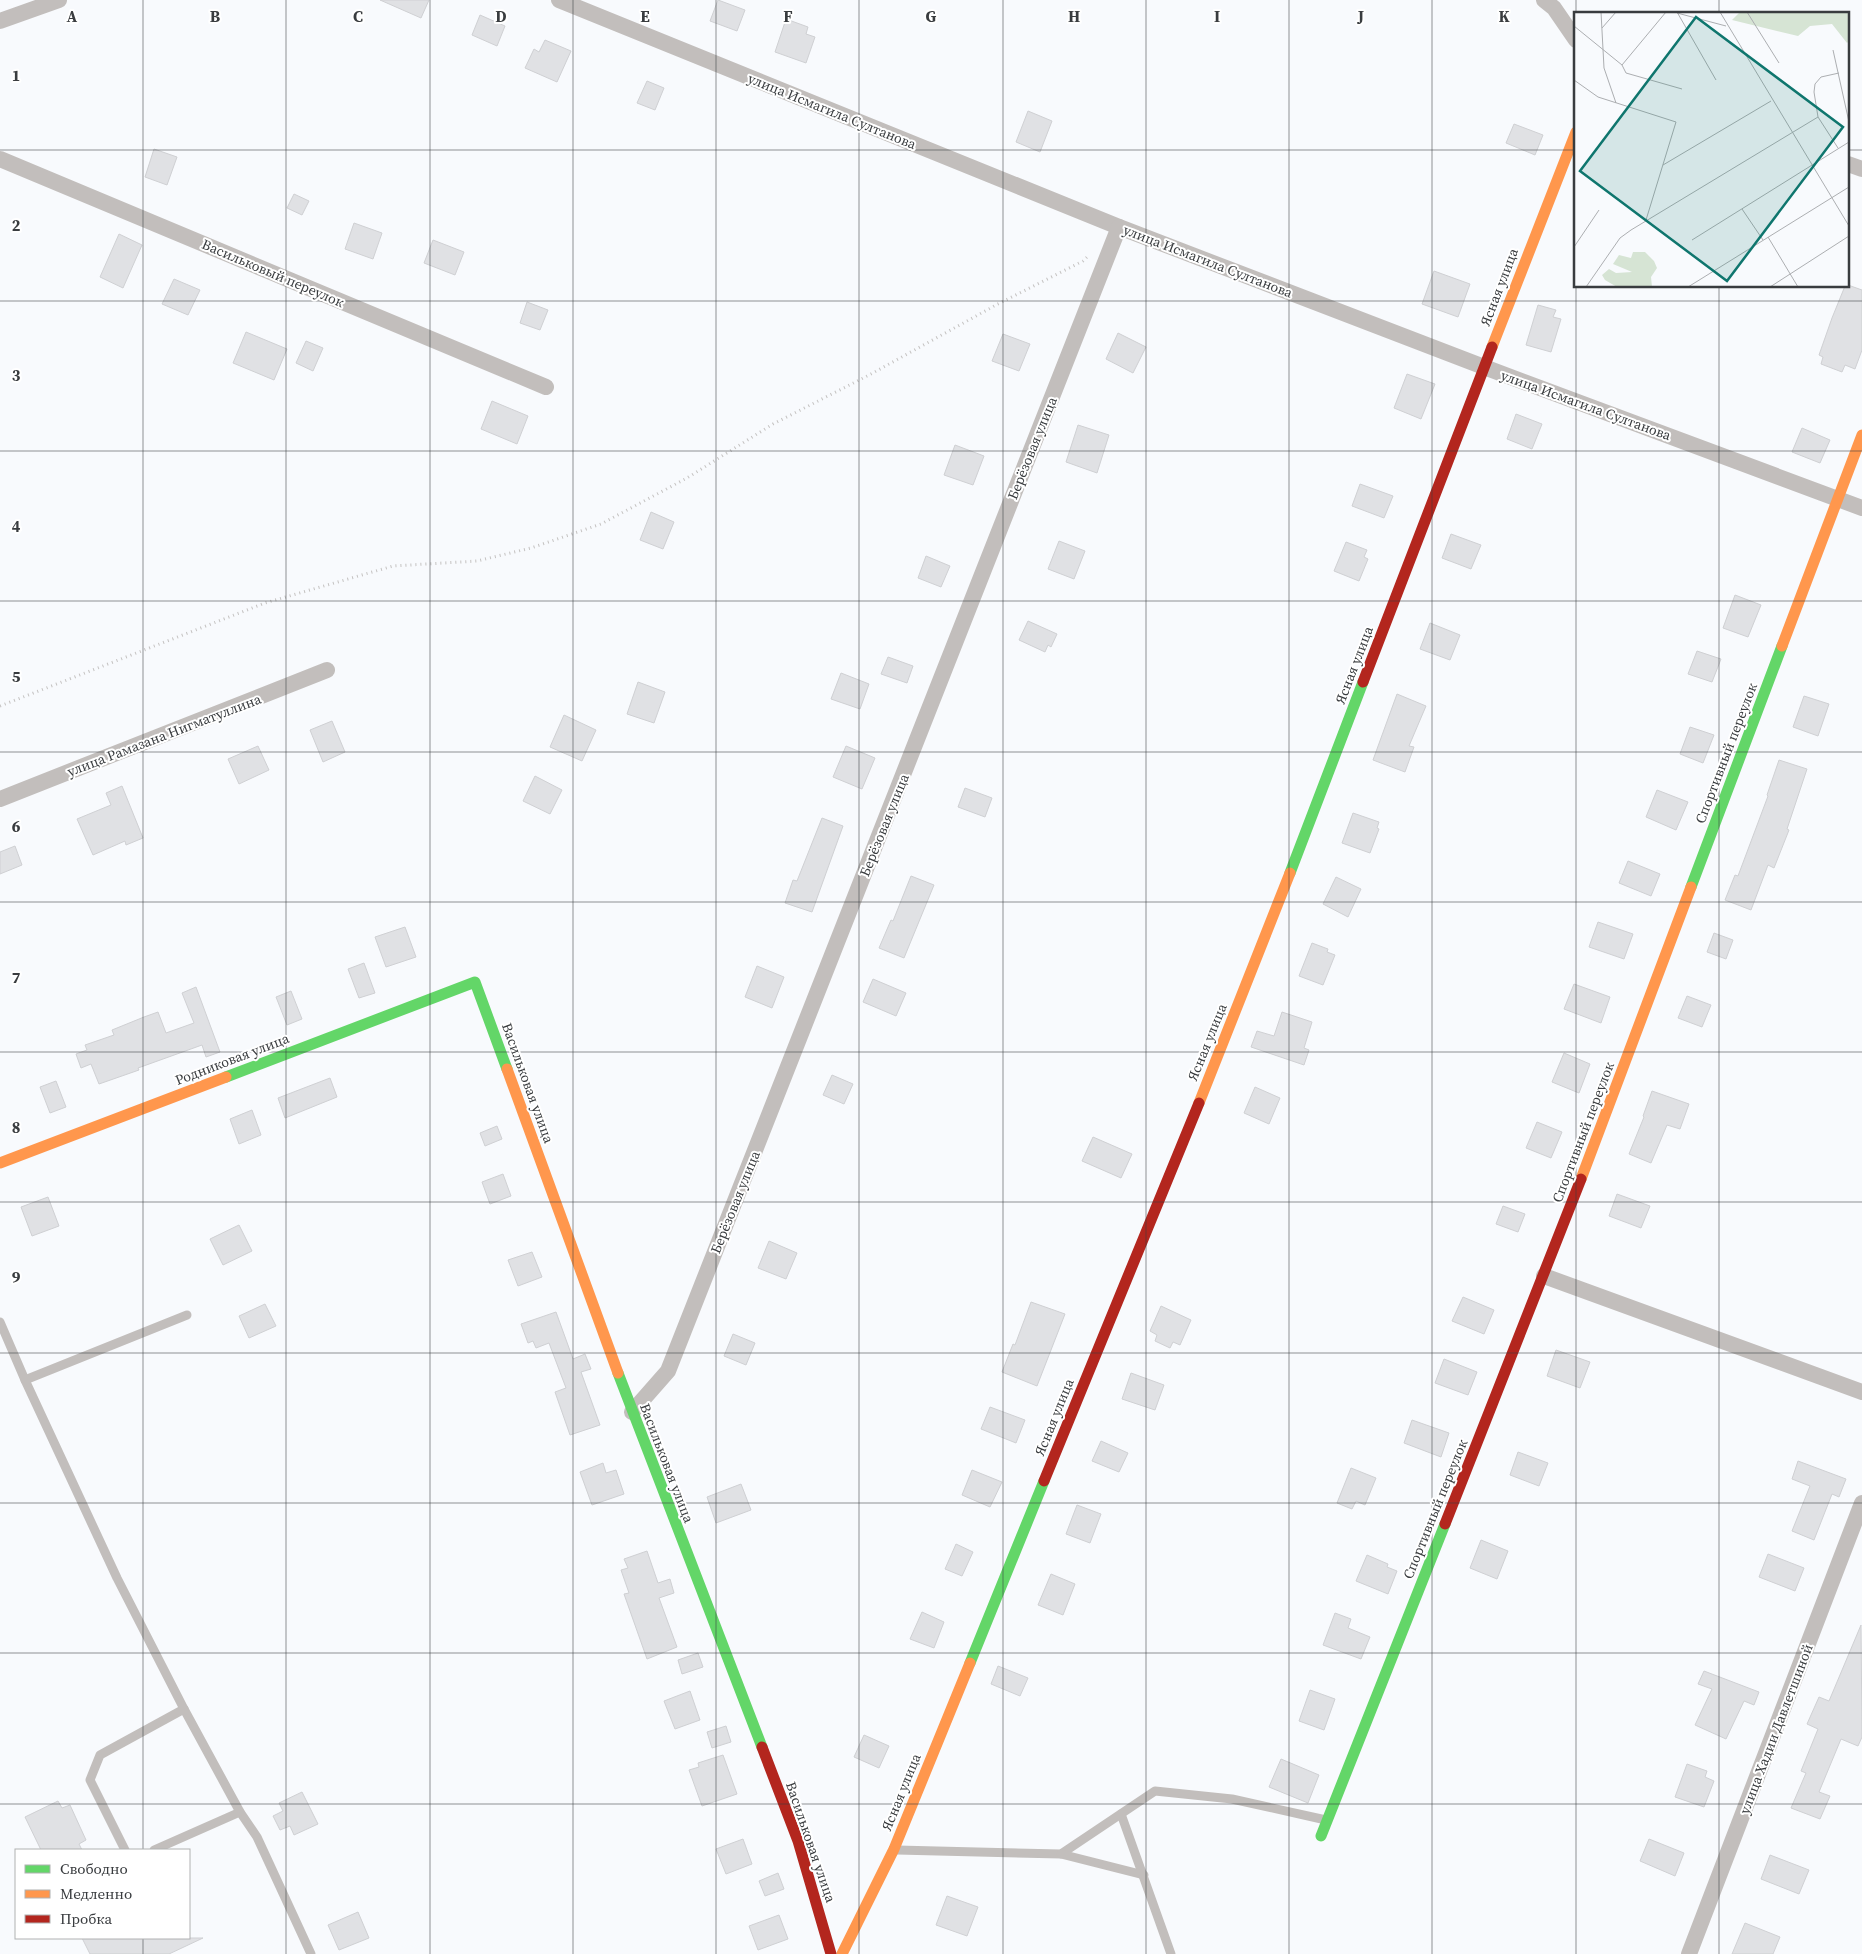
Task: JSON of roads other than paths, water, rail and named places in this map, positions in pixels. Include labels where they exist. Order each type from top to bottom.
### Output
[{"type":"street","points":[[0,22],[59,0]]},
{"type":"street","name":"улица Исмагила Султанова","points":[[559,0],[1119,227],[1484,367],[1862,508]]},
{"type":"street","points":[[1544,0],[1554,8],[1574,37]]},
{"type":"street","name":"Ясная улица","points":[[842,1954],[894,1850],[1257,960],[1574,137]]},
{"type":"street","name":"Васильковый переулок","points":[[0,159],[546,387]]},
{"type":"street","points":[[1850,165],[1862,169]]},
{"type":"street","name":"Берёзовая улица","points":[[632,1412],[668,1371],[1119,227]]},
{"type":"street","name":"Спортивный переулок","points":[[1321,1836],[1544,1276],[1862,434]]},
{"type":"street","name":"улица Рамазана Нигматуллина","points":[[0,799],[327,670]]},
{"type":"street","name":"Васильковая улица","points":[[475,982],[632,1412],[798,1841],[831,1954]]},
{"type":"street","name":"Родниковая улица","points":[[0,1163],[475,982]]},
{"type":"street","points":[[1544,1276],[1862,1392]]},
{"type":"street","name":"улица Хадии Давлетшиной","points":[[1689,1954],[1862,1503]]},
{"type":"lane","points":[[25,1380],[187,1315]]},
{"type":"lane","points":[[0,1322],[117,1578],[184,1709],[240,1812],[258,1837],[310,1954]]},
{"type":"lane","points":[[124,1849],[90,1780],[100,1755],[184,1709]]},
{"type":"lane","points":[[1062,1854],[1155,1791],[1232,1799],[1327,1820]]},
{"type":"lane","points":[[156,1849],[240,1812]]},
{"type":"lane","points":[[1121,1814],[1171,1954]]},
{"type":"lane","points":[[894,1850],[1062,1854],[1144,1875]]}]
